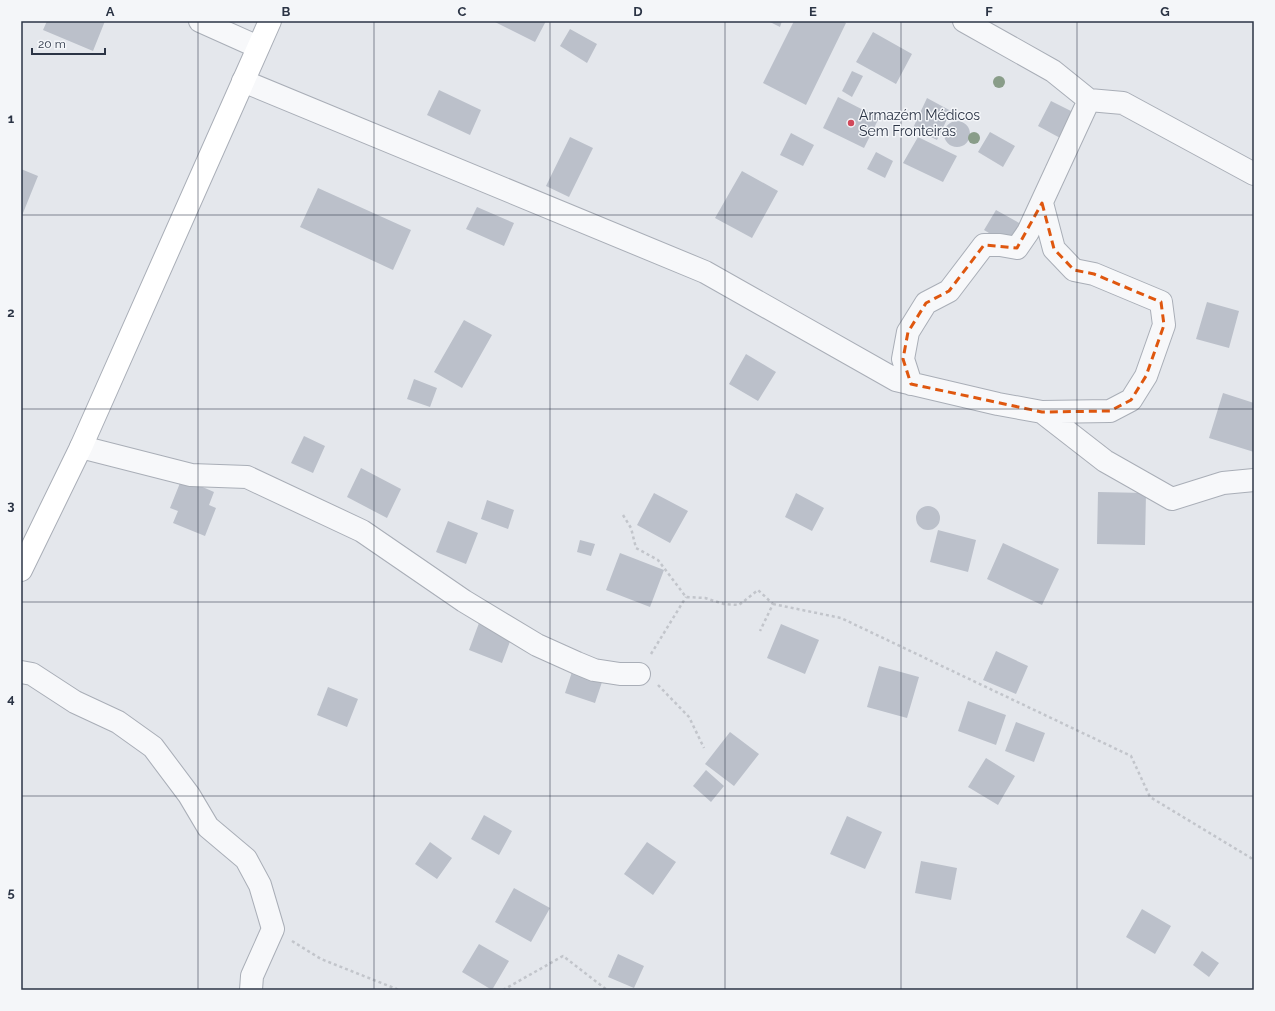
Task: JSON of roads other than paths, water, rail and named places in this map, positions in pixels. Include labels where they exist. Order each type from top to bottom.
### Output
[{"type":"main road","points":[[21,570],[81,447],[270,21]]},
{"type":"street","points":[[200,21],[258,47]]},
{"type":"street","points":[[964,21],[1053,71],[1089,100],[1123,103],[1254,174]]},
{"type":"street","points":[[243,81],[705,272],[896,380],[998,404],[1042,412],[1110,411],[1131,400],[1146,376],[1164,325],[1161,302],[1094,274],[1074,270],[1054,249],[1042,203]]},
{"type":"street","points":[[911,384],[903,359],[908,332],[926,303],[949,291],[984,245],[1000,245],[1017,248],[1028,232],[1089,100]]},
{"type":"street","points":[[1042,412],[1105,461],[1172,499],[1223,483],[1254,480]]},
{"type":"street","points":[[81,447],[191,475],[247,477],[362,531],[464,601],[537,645],[594,670],[620,674],[639,674]]},
{"type":"street","points":[[21,672],[32,674],[74,702],[118,722],[153,747],[189,795],[208,827],[246,859],[260,885],[273,929],[252,976],[251,990]]},
{"type":"place","name":"Armazém Médicos Sem Fronteiras","points":[[851,123]]}]
